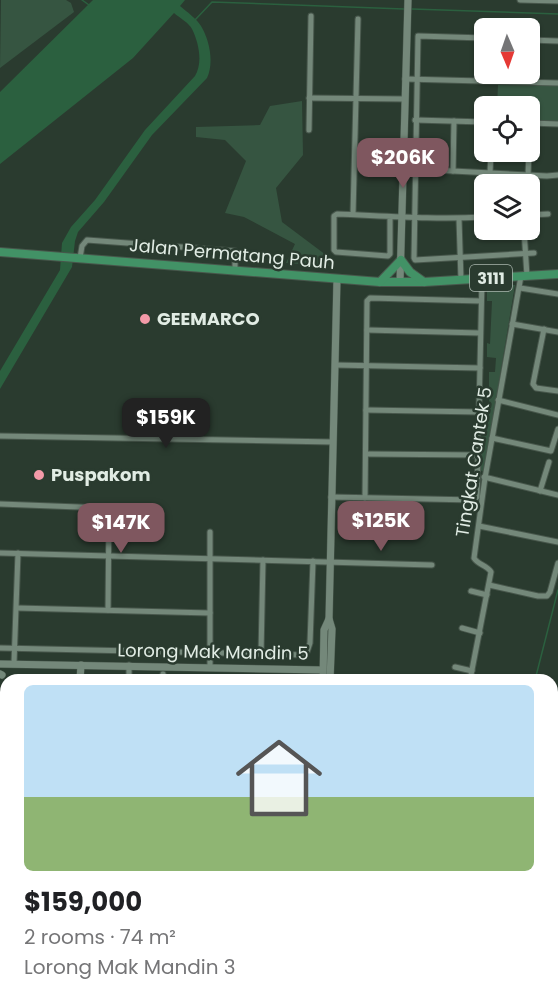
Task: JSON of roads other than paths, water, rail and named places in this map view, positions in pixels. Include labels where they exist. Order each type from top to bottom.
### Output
[{"type":"main road","name":"Jalan Permatang Pauh","points":[[0,252],[380,282],[424,282],[558,274]]},
{"type":"main road","points":[[380,282],[401,260],[410,272],[424,282]]},
{"type":"street","points":[[400,282],[407,0]]},
{"type":"street","points":[[520,0],[558,1]]},
{"type":"street","points":[[309,130],[311,16]]},
{"type":"street","points":[[353,214],[358,19]]},
{"type":"street","points":[[474,38],[418,36],[414,258],[415,260],[534,253]]},
{"type":"street","points":[[540,40],[558,40]]},
{"type":"street","points":[[405,79],[558,84]]},
{"type":"street","points":[[309,98],[405,99]]},
{"type":"street","points":[[415,120],[474,122]]},
{"type":"street","points":[[453,171],[454,121]]},
{"type":"street","points":[[540,124],[558,124]]},
{"type":"street","points":[[490,173],[491,162]]},
{"type":"street","points":[[415,169],[509,174]]},
{"type":"street","points":[[540,175],[558,175]]},
{"type":"street","points":[[390,217],[390,254],[388,256],[334,250],[334,216],[337,214],[353,214],[390,217],[414,219],[474,218]]},
{"type":"street","points":[[540,214],[548,214]]},
{"type":"street","points":[[459,219],[461,280]]},
{"type":"street","points":[[77,258],[87,240],[235,251],[234,271]]},
{"type":"street","points":[[524,276],[525,240]]},
{"type":"street","name":"Tingkat Cantek 5","points":[[489,585],[491,572],[488,567],[476,562],[474,558],[498,400],[512,324],[524,276]]},
{"type":"street","name":"Lorong Mak Mandin 5","points":[[0,664],[322,670],[324,630],[329,619],[337,279]]},
{"type":"street","points":[[331,497],[474,500],[477,497],[482,279]]},
{"type":"street","points":[[520,288],[558,294]]},
{"type":"street","points":[[365,498],[368,301],[370,298],[481,301]]},
{"type":"street","points":[[512,324],[558,332]]},
{"type":"street","points":[[544,329],[534,386],[558,391]]},
{"type":"street","points":[[367,330],[480,333]]},
{"type":"street","points":[[335,365],[480,368]]},
{"type":"street","points":[[498,400],[558,415]]},
{"type":"street","points":[[366,410],[479,412]]},
{"type":"street","points":[[492,438],[551,451],[558,429]]},
{"type":"street","points":[[0,436],[333,442]]},
{"type":"street","points":[[366,454],[478,456]]},
{"type":"street","points":[[540,491],[549,462]]},
{"type":"street","points":[[477,475],[558,495]]},
{"type":"street","points":[[0,504],[105,508],[109,511],[108,610]]},
{"type":"street","points":[[478,526],[558,542]]},
{"type":"street","points":[[210,532],[210,667]]},
{"type":"street","points":[[0,553],[432,565]]},
{"type":"street","points":[[15,663],[18,554]]},
{"type":"street","points":[[261,654],[263,560]]},
{"type":"street","points":[[0,648],[301,656],[308,651],[313,561]]},
{"type":"street","points":[[471,674],[489,585],[543,597],[550,592],[558,563]]},
{"type":"street","points":[[471,591],[487,595]]},
{"type":"street","points":[[16,609],[210,613]]},
{"type":"street","points":[[329,619],[332,629],[330,674]]},
{"type":"street","points":[[462,628],[480,633]]},
{"type":"street","points":[[300,669],[318,665],[323,657]]},
{"type":"street","points":[[322,674],[332,657]]},
{"type":"street","points":[[80,674],[81,665]]},
{"type":"street","points":[[129,665],[129,674]]},
{"type":"street","points":[[455,668],[472,671]]},
{"type":"street","points":[[300,669],[315,674]]},
{"type":"street","points":[[322,670],[325,674]]},
{"type":"waterway","points":[[82,0],[89,5]]},
{"type":"waterway","points":[[195,20],[212,2],[404,9]]},
{"type":"waterway","points":[[412,9],[558,14]]},
{"type":"waterway","points":[[537,674],[558,590]]},
{"type":"place","name":"GEEMARCO","points":[[145,319]]},
{"type":"place","name":"Puspakom","points":[[39,475]]}]
